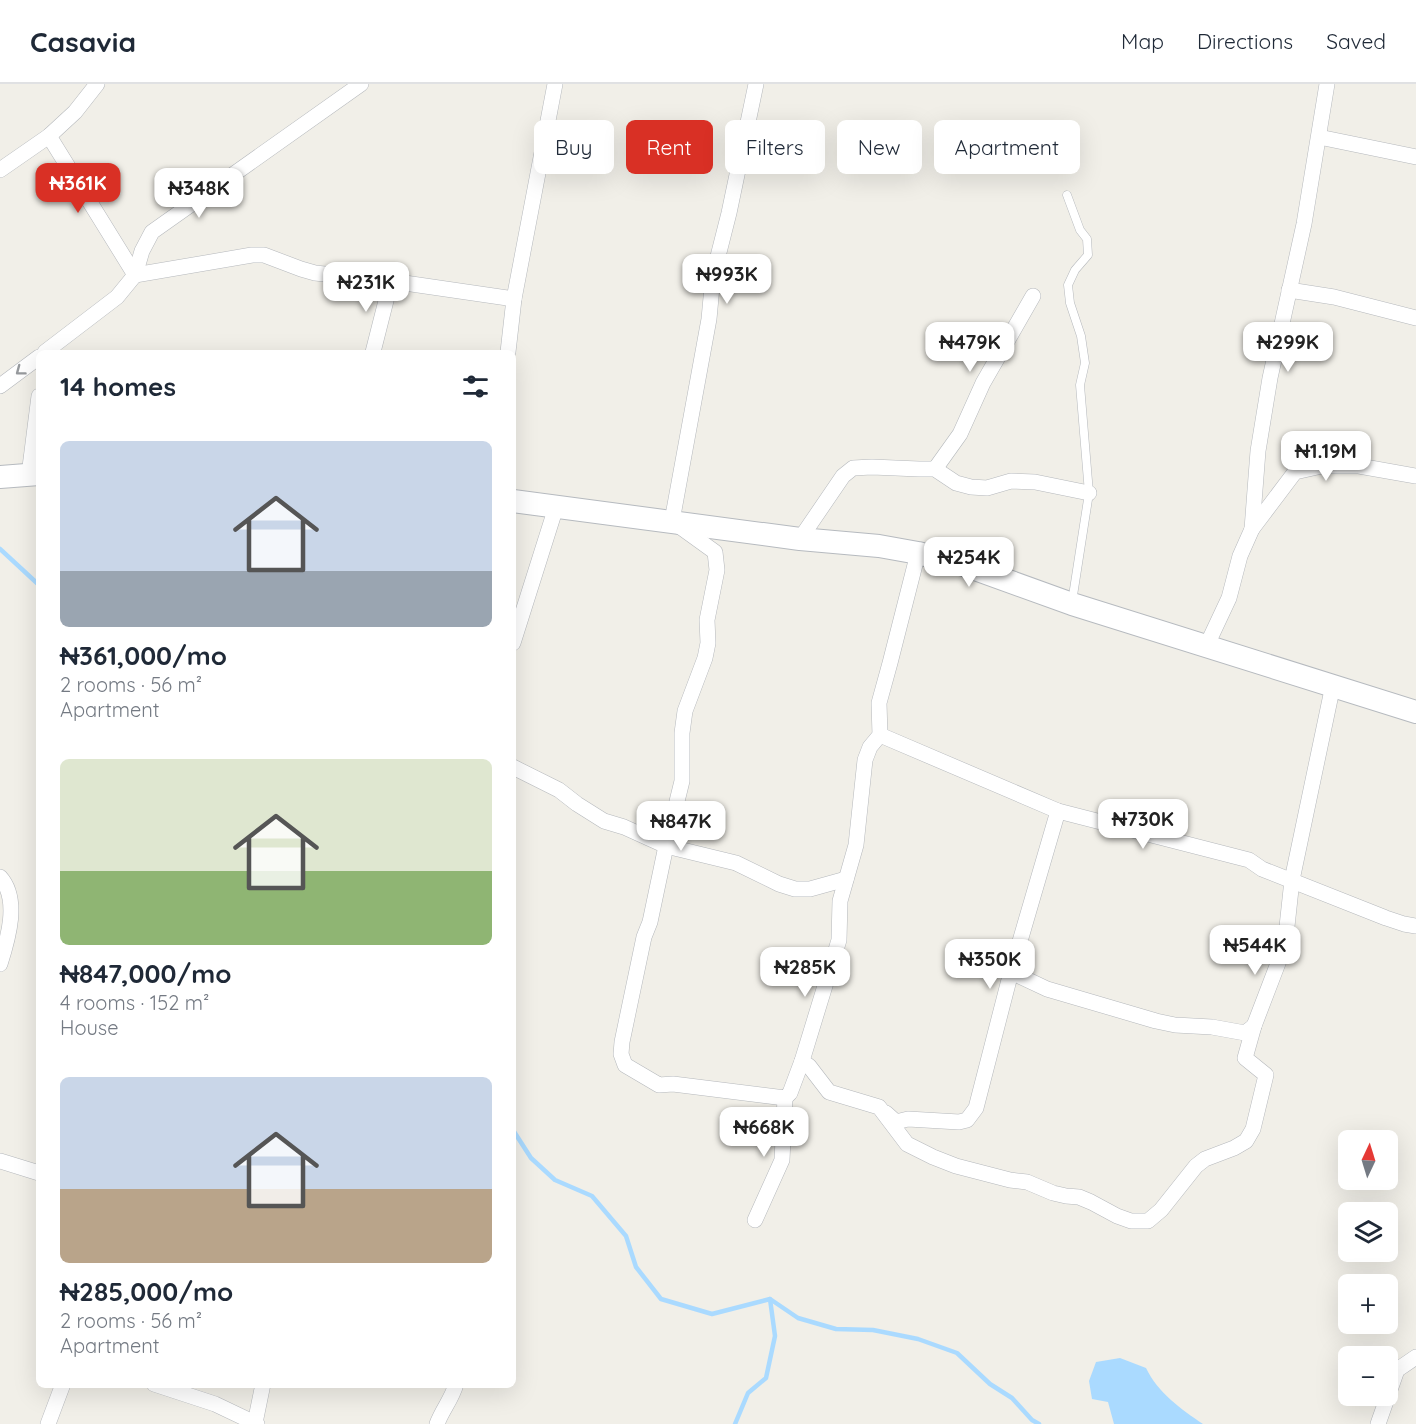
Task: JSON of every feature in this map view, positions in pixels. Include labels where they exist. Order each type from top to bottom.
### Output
[{"type":"main road","points":[[0,477],[34,474]]},
{"type":"main road","points":[[516,501],[800,539],[879,546],[918,553],[962,564],[1072,604],[1416,712]]},
{"type":"street","points":[[0,170],[49,136],[75,112],[97,84]]},
{"type":"street","points":[[48,350],[117,297],[135,275],[142,251],[152,232],[361,84]]},
{"type":"street","points":[[508,350],[514,299],[555,84]]},
{"type":"street","points":[[756,84],[729,213],[713,276],[709,319],[672,521],[715,552],[717,570],[707,620],[708,643],[705,658],[685,711],[682,733],[682,782],[650,922],[644,937],[621,1054],[625,1065],[659,1085],[673,1084],[785,1098]]},
{"type":"street","points":[[1252,529],[1258,451],[1270,378],[1304,224],[1327,84]]},
{"type":"street","points":[[49,136],[135,275]]},
{"type":"street","points":[[1319,137],[1416,157]]},
{"type":"street","points":[[135,275],[252,255],[264,255],[315,273],[391,281],[514,299]]},
{"type":"street","points":[[374,350],[391,281]]},
{"type":"street","points":[[1289,290],[1334,297],[1416,318]]},
{"type":"street","points":[[935,469],[960,434],[983,383],[1033,296]]},
{"type":"street","points":[[0,386],[36,359]]},
{"type":"street","points":[[34,474],[36,443]]},
{"type":"street","points":[[1206,647],[1229,597],[1240,556],[1252,529],[1295,472],[1322,466],[1359,466],[1416,476]]},
{"type":"street","points":[[800,539],[843,476],[854,468],[935,469],[956,483],[971,487],[987,488],[1011,481],[1035,482],[1089,493]]},
{"type":"street","points":[[516,634],[556,507]]},
{"type":"street","points":[[755,1220],[782,1160],[785,1098],[790,1093],[802,1061],[839,940],[840,901],[856,845],[865,760],[870,747],[880,735],[879,703],[918,553]]},
{"type":"street","points":[[879,1107],[907,1144],[941,1160],[1010,1180],[1027,1182],[1053,1193],[1079,1197],[1131,1221],[1148,1221],[1161,1210],[1196,1166],[1205,1159],[1246,1141],[1253,1129],[1266,1075],[1245,1058],[1254,1026],[1285,945],[1292,880],[1333,685]]},
{"type":"street","points":[[880,735],[1058,811],[1249,860],[1262,869],[1386,918],[1416,926]]},
{"type":"street","points":[[516,768],[559,790],[604,821],[624,827],[666,846],[736,863],[779,884],[795,889],[810,889],[846,879]]},
{"type":"street","points":[[802,1061],[809,1066],[829,1092],[879,1107],[896,1122],[908,1119],[959,1122],[967,1120],[976,1108],[1011,972],[1058,811]]},
{"type":"street","points":[[0,877],[5,883],[11,905],[9,936],[0,964]]},
{"type":"street","points":[[1011,972],[1047,989],[1175,1025],[1212,1026],[1245,1033],[1254,1026]]},
{"type":"street","points":[[0,1161],[36,1172]]},
{"type":"street","points":[[1378,1424],[1397,1370],[1416,1357]]},
{"type":"street","points":[[48,1424],[62,1388]]},
{"type":"street","points":[[166,1388],[215,1404],[256,1424],[262,1388]]},
{"type":"street","points":[[437,1424],[456,1388]]},
{"type":"lane","points":[[1067,195],[1080,230],[1087,239],[1088,255],[1075,270],[1068,285],[1070,303],[1081,336],[1085,363],[1080,385],[1089,493],[1072,604]]},
{"type":"water","points":[[1120,1358],[1146,1368],[1164,1393],[1203,1424],[1114,1424],[1108,1402],[1092,1399],[1089,1381],[1096,1362]]},
{"type":"waterway","points":[[0,549],[36,582]]},
{"type":"waterway","points":[[516,1135],[531,1158],[555,1180],[592,1196],[626,1236],[636,1267],[661,1299],[712,1314],[770,1299],[798,1318],[836,1329],[873,1330],[918,1339],[957,1353],[990,1384],[1012,1398],[1032,1420],[1039,1424]]},
{"type":"waterway","points":[[735,1424],[748,1393],[766,1378],[775,1336],[770,1299]]}]
